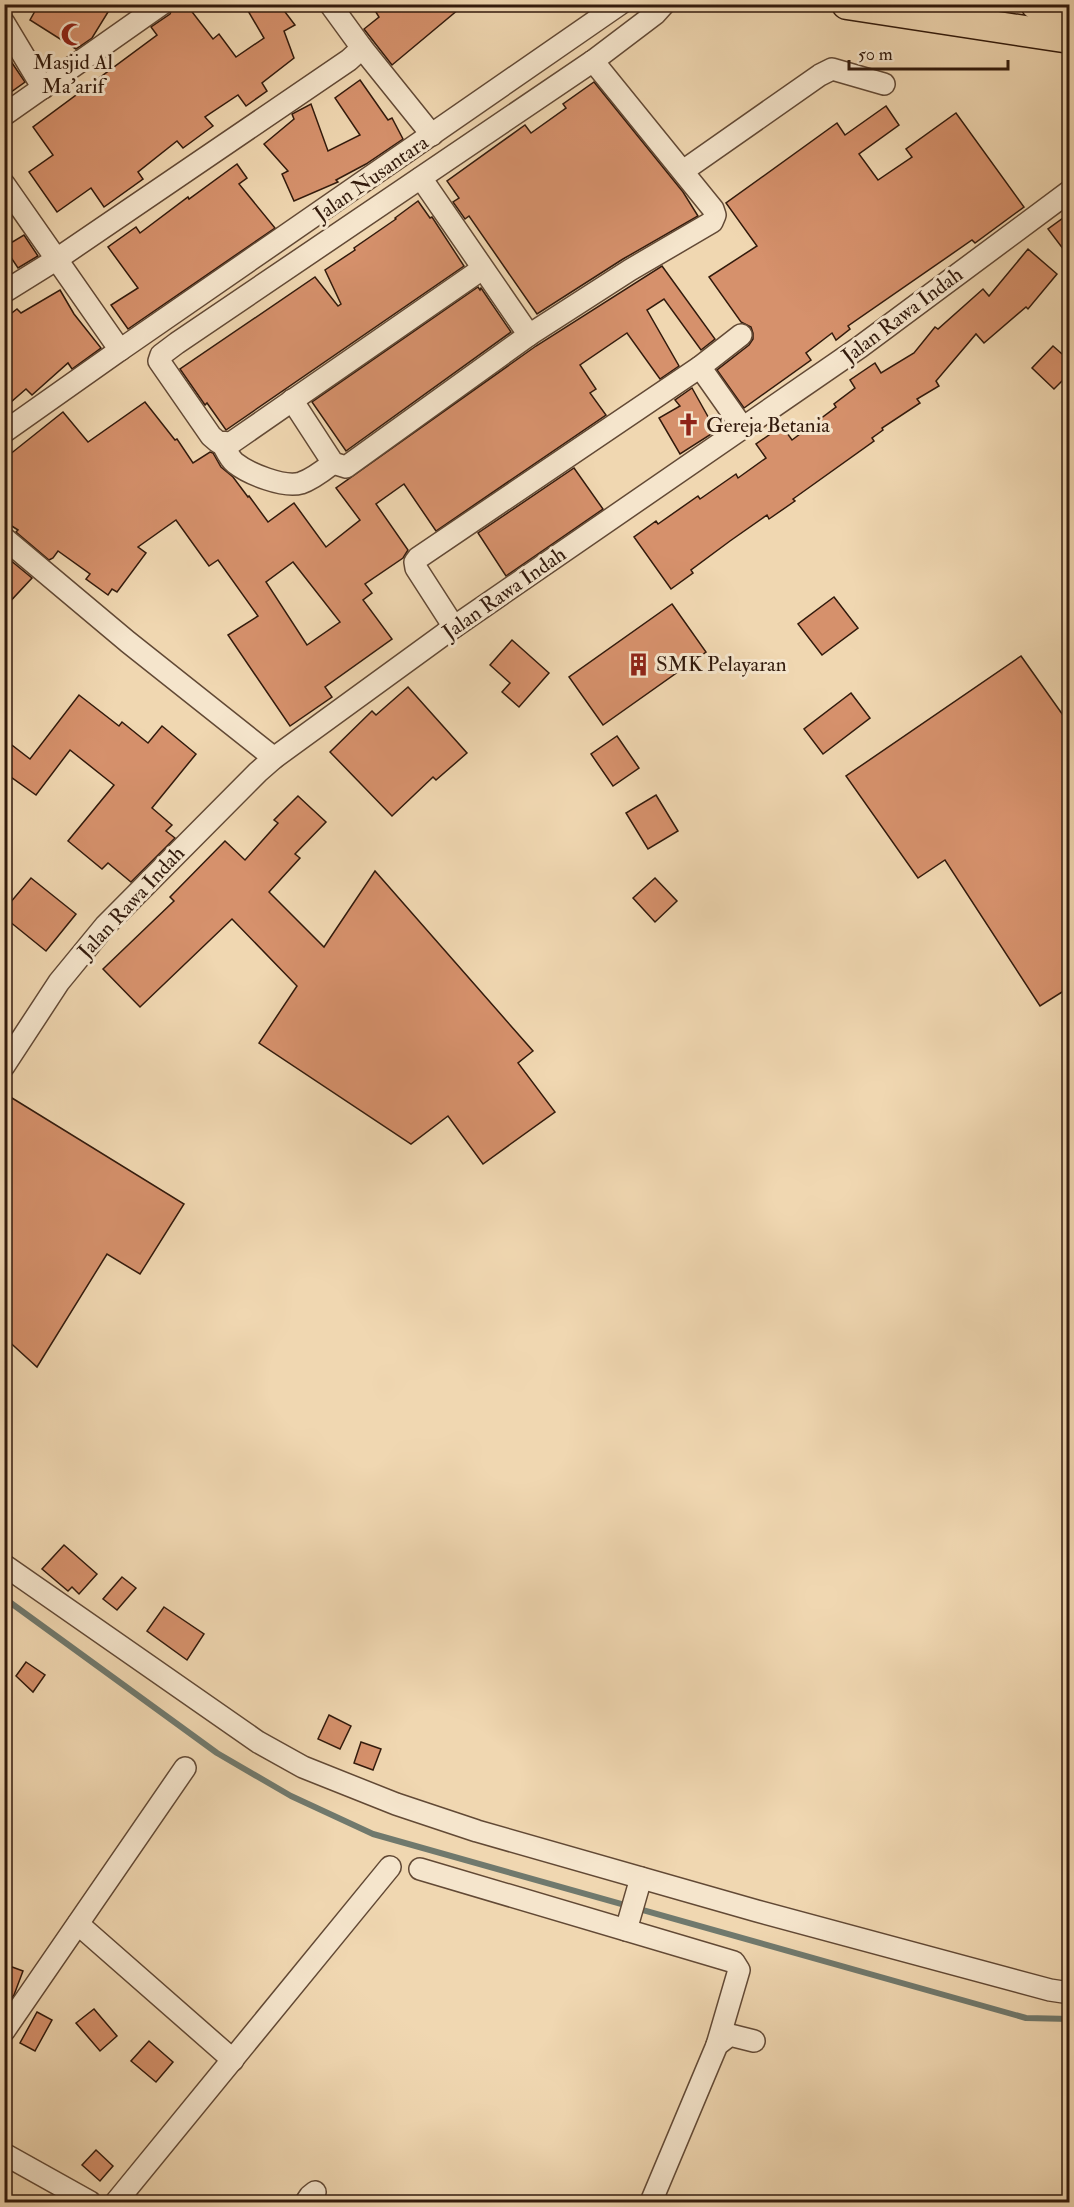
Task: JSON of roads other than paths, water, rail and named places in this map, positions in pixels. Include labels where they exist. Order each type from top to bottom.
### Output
[{"type":"highway","points":[[847,4],[1070,38]]},
{"type":"highway","points":[[1036,4],[1070,9]]},
{"type":"street","points":[[4,115],[162,4]]},
{"type":"street","points":[[330,4],[432,135]]},
{"type":"street","name":"Jalan Nusantara","points":[[4,432],[620,4]]},
{"type":"street","points":[[333,463],[299,484],[275,481],[235,463],[222,443],[211,436],[161,365],[159,361],[161,354],[593,61],[655,14],[664,4]]},
{"type":"street","points":[[4,23],[44,88]]},
{"type":"street","points":[[4,292],[57,259],[349,60],[362,48]]},
{"type":"street","points":[[292,400],[333,463],[346,467],[529,335],[630,270],[712,222],[715,215],[713,209],[593,61]]},
{"type":"street","points":[[683,171],[820,75],[832,69],[884,84]]},
{"type":"street","points":[[421,178],[529,335]]},
{"type":"street","points":[[4,184],[120,350]]},
{"type":"street","name":"Jalan Rawa Indah","points":[[4,1066],[59,982],[105,926],[274,758],[454,627],[860,347],[1070,191]]},
{"type":"street","points":[[222,443],[231,443],[482,269]]},
{"type":"street","points":[[454,627],[416,568],[418,558],[700,367],[741,335]]},
{"type":"street","points":[[700,367],[743,428]]},
{"type":"street","points":[[4,538],[128,642],[274,758]]},
{"type":"street","points":[[4,1566],[220,1717],[281,1756],[303,1767],[387,1800],[638,1888],[1050,1990],[1070,1993]]},
{"type":"street","points":[[4,2031],[185,1768]]},
{"type":"street","points":[[116,2202],[390,1867]]},
{"type":"street","points":[[420,1869],[734,1962],[739,1970],[717,2045],[651,2202]]},
{"type":"street","points":[[626,1930],[638,1888]]},
{"type":"street","points":[[78,1924],[233,2060]]},
{"type":"street","points":[[717,2045],[730,2035],[754,2040]]},
{"type":"street","points":[[4,2154],[90,2202]]},
{"type":"waterway","points":[[4,1598],[217,1753],[291,1796],[373,1834],[1026,2018],[1070,2019]]},
{"type":"place","name":"Masjid Al Ma'arif","points":[[73,34]]},
{"type":"place","name":"Gereja Betania","points":[[688,425]]},
{"type":"place","name":"SMK Pelayaran","points":[[638,664]]}]
